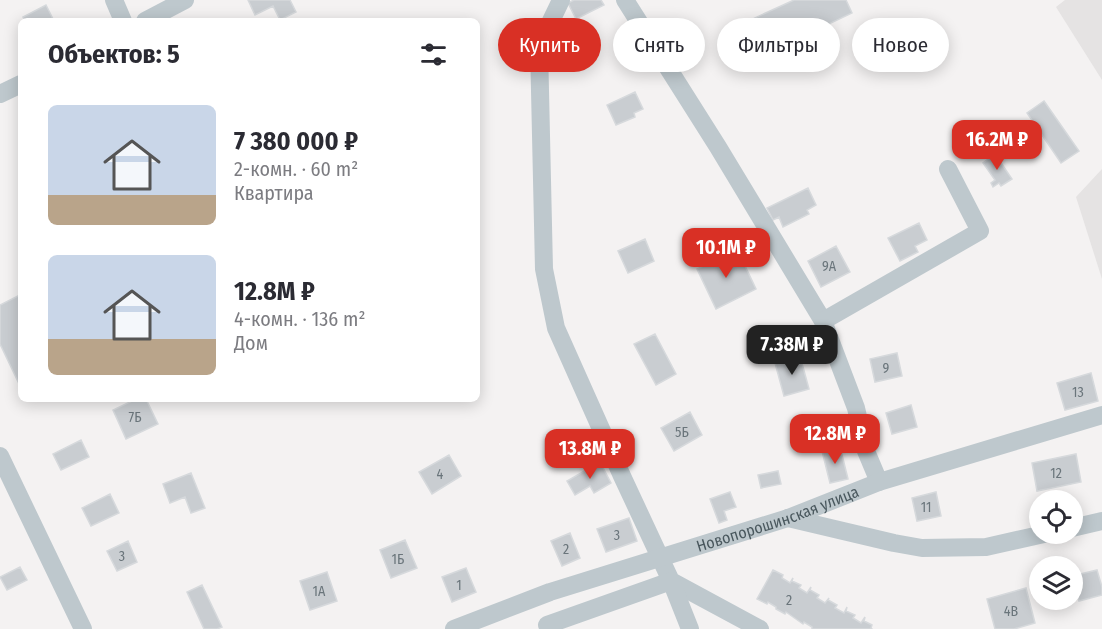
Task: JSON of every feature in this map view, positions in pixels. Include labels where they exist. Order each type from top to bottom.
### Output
[{"type":"street","points":[[114,0],[122,18]]},
{"type":"street","points":[[151,18],[185,0]]},
{"type":"street","points":[[561,0],[539,46],[544,268],[556,328],[671,581],[690,629]]},
{"type":"street","points":[[625,0],[718,147],[823,321],[856,408],[866,451],[879,482]]},
{"type":"street","points":[[0,94],[18,85]]},
{"type":"street","points":[[823,321],[980,231],[948,169]]},
{"type":"street","name":"Новопорошинская улица","points":[[454,629],[550,592],[788,518],[879,482],[1102,415]]},
{"type":"street","points":[[0,456],[83,629]]},
{"type":"street","points":[[788,518],[921,548],[986,547],[1029,537]]},
{"type":"street","points":[[1083,525],[1102,521]]},
{"type":"street","points":[[549,629],[547,625],[671,581],[760,629]]},
{"type":"shaded area","points":[[1065,0],[1102,0],[1102,80],[1056,7]]},
{"type":"shaded area","points":[[1102,169],[1102,279],[1076,197]]},
{"type":"building","points":[[248,0],[290,0],[296,12],[279,18],[273,6],[255,15]]},
{"type":"building","points":[[574,0],[601,0],[604,5],[576,18],[568,3]]},
{"type":"building","points":[[794,0],[846,0],[852,13],[840,19],[755,18]]},
{"type":"building","points":[[46,5],[52,18],[24,18]]},
{"type":"building","points":[[635,92],[643,109],[634,113],[635,117],[616,125],[607,105]]},
{"type":"building","points":[[1044,101],[1079,151],[1061,163],[1027,113]]},
{"type":"building","points":[[995,154],[1012,179],[1001,186],[999,183],[993,187],[991,183],[995,180],[983,163]]},
{"type":"building","points":[[808,188],[816,205],[807,210],[809,214],[783,227],[779,217],[773,220],[767,208]]},
{"type":"building","points":[[919,223],[927,240],[915,246],[918,252],[900,261],[888,238]]},
{"type":"building","points":[[645,239],[654,261],[628,273],[618,251]]},
{"type":"building","points":[[836,246],[850,272],[821,287],[808,261]]},
{"type":"building","points":[[737,249],[756,289],[716,309],[697,269]]},
{"type":"building","points":[[18,296],[18,382],[0,344],[0,305]]},
{"type":"building","points":[[655,334],[676,374],[656,385],[634,344]]},
{"type":"building","points":[[897,353],[902,376],[875,382],[870,359]]},
{"type":"building","points":[[800,356],[809,389],[784,396],[775,363]]},
{"type":"building","points":[[1091,373],[1098,401],[1065,410],[1057,383]]},
{"type":"building","points":[[130,402],[147,402],[158,424],[126,439],[113,410]]},
{"type":"building","points":[[911,405],[917,427],[892,434],[886,413]]},
{"type":"building","points":[[690,412],[702,435],[674,451],[661,428]]},
{"type":"building","points":[[81,440],[89,457],[61,470],[53,454]]},
{"type":"building","points":[[840,447],[848,479],[830,483],[822,451]]},
{"type":"building","points":[[1076,454],[1081,482],[1037,490],[1032,463]]},
{"type":"building","points":[[449,455],[461,476],[432,494],[419,472]]},
{"type":"building","points":[[600,462],[611,483],[594,493],[590,486],[575,495],[567,481]]},
{"type":"building","points":[[778,471],[781,484],[761,488],[758,475]]},
{"type":"building","points":[[191,473],[205,508],[191,513],[185,497],[170,503],[163,484]]},
{"type":"building","points":[[730,492],[736,507],[724,511],[727,520],[719,523],[710,499]]},
{"type":"building","points":[[936,492],[941,516],[917,521],[912,498]]},
{"type":"building","points":[[110,494],[119,513],[91,526],[82,508]]},
{"type":"building","points":[[629,518],[637,541],[606,552],[597,529]]},
{"type":"building","points":[[570,533],[580,558],[562,566],[551,541]]},
{"type":"building","points":[[405,540],[417,568],[391,578],[380,550]]},
{"type":"building","points":[[128,541],[137,562],[117,571],[107,551]]},
{"type":"building","points":[[20,567],[27,580],[7,590],[0,577]]},
{"type":"building","points":[[466,568],[476,592],[452,602],[442,577]]},
{"type":"building","points":[[773,570],[783,575],[782,578],[790,583],[793,578],[792,581],[801,585],[799,588],[807,593],[811,587],[810,590],[819,595],[817,598],[825,603],[829,598],[828,600],[837,605],[835,608],[844,613],[847,607],[846,611],[855,615],[853,618],[861,623],[865,617],[864,621],[872,625],[872,629],[812,629],[768,602],[767,604],[757,599]]},
{"type":"building","points":[[1097,570],[1102,595],[1083,600],[1083,573]]},
{"type":"building","points":[[327,572],[337,601],[310,610],[300,581]]},
{"type":"building","points":[[202,585],[222,627],[204,629],[187,592]]},
{"type":"building","points":[[1026,588],[1029,610],[1032,610],[1035,623],[1014,629],[995,629],[987,599]]}]
